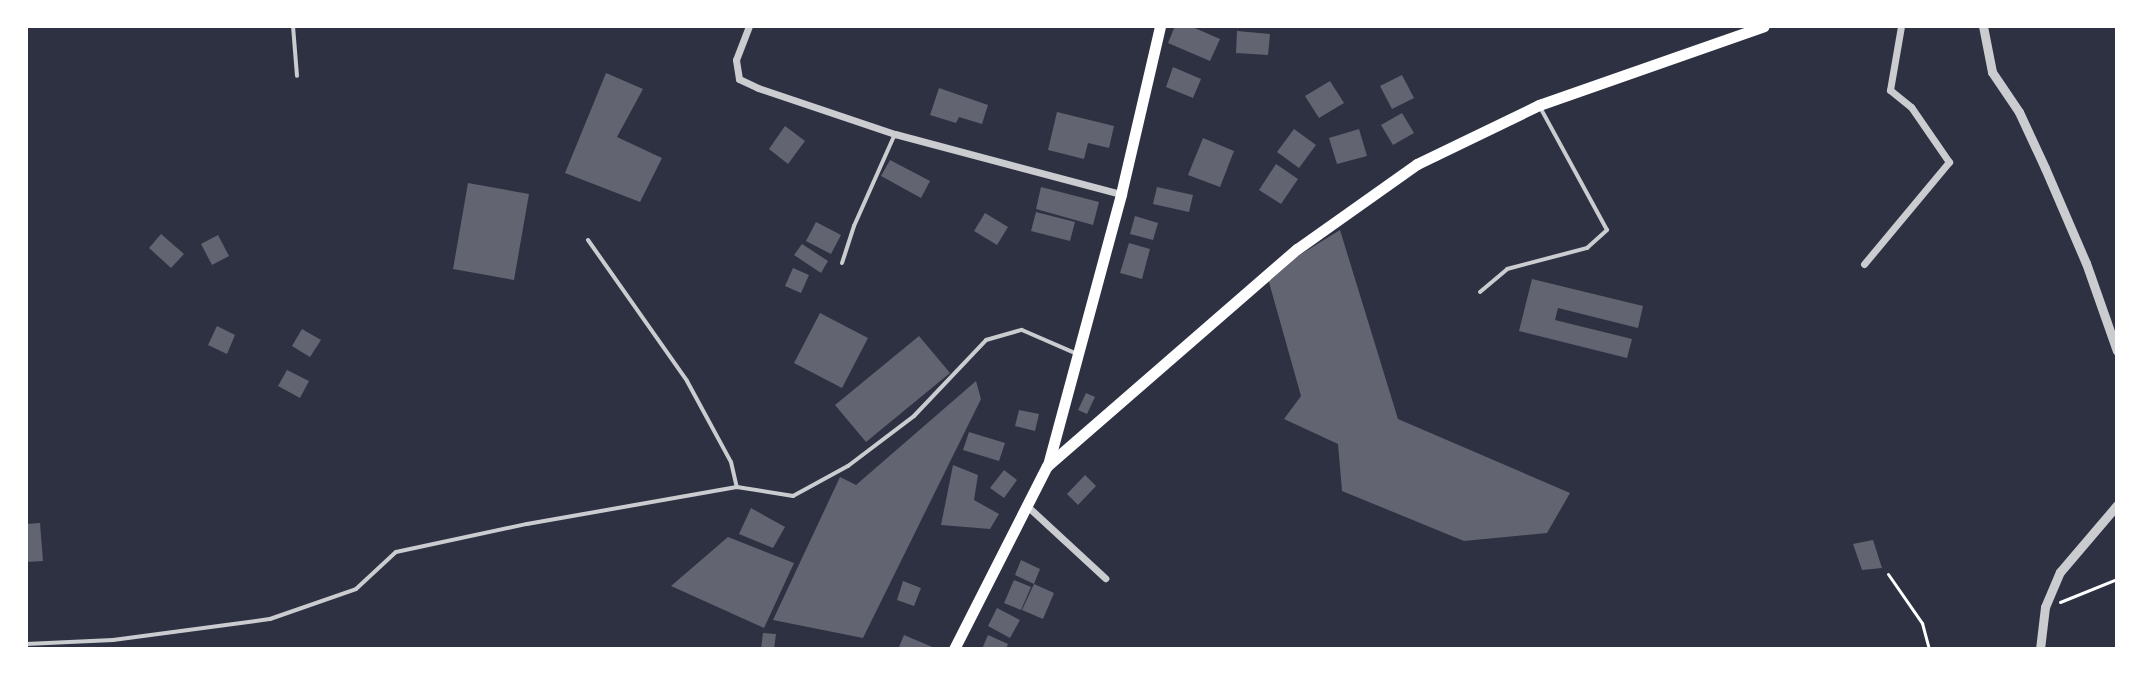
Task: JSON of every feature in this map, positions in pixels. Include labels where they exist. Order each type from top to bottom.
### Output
[{"type":"main road","points":[[954,649],[1047,466],[1075,353],[1121,194],[1160,26]]},
{"type":"main road","points":[[1047,466],[1297,249],[1417,164],[1539,105],[1764,26]]},
{"type":"street","points":[[749,26],[736,60],[739,79],[895,134],[1121,194]]},
{"type":"street","points":[[1864,264],[1949,162],[1911,107],[1890,90],[1901,26]]},
{"type":"street","points":[[1983,26],[1992,72],[2019,112],[2045,168],[2086,263],[2117,351]]},
{"type":"street","points":[[1026,505],[1105,578]]},
{"type":"street","points":[[2040,649],[2045,607],[2060,572],[2117,505]]},
{"type":"lane","points":[[293,26],[297,76]]},
{"type":"lane","points":[[1480,292],[1507,269],[1587,248],[1607,230],[1539,105]]},
{"type":"lane","points":[[842,263],[854,226],[895,134]]},
{"type":"lane","points":[[588,240],[687,381],[731,462],[737,487]]},
{"type":"lane","points":[[26,644],[113,640],[270,619],[356,589],[396,552],[527,524],[737,487],[793,496],[848,466],[914,416],[986,340],[1022,330],[1075,353]]},
{"type":"path","points":[[1888,574],[1922,623],[1929,649]]},
{"type":"path","points":[[2045,607],[2117,579]]},
{"type":"building","points":[[1175,26],[1190,26],[1220,39],[1210,61],[1168,43]]},
{"type":"building","points":[[1237,31],[1270,34],[1268,55],[1236,53]]},
{"type":"building","points":[[1173,67],[1201,79],[1193,98],[1166,87]]},
{"type":"building","points":[[606,73],[643,89],[617,137],[662,158],[640,202],[565,173]]},
{"type":"building","points":[[1402,75],[1414,98],[1392,109],[1380,86]]},
{"type":"building","points":[[1330,81],[1344,103],[1319,118],[1305,96]]},
{"type":"building","points":[[939,88],[988,105],[982,124],[959,117],[956,123],[930,115]]},
{"type":"building","points":[[1057,112],[1114,126],[1109,148],[1088,143],[1084,159],[1048,150]]},
{"type":"building","points":[[1402,113],[1414,133],[1393,145],[1381,125]]},
{"type":"building","points":[[785,126],[805,141],[788,164],[769,149]]},
{"type":"building","points":[[1294,129],[1316,145],[1299,168],[1277,152]]},
{"type":"building","points":[[1359,129],[1367,156],[1337,164],[1329,138]]},
{"type":"building","points":[[1203,138],[1234,151],[1220,187],[1188,175]]},
{"type":"building","points":[[890,160],[930,181],[921,198],[881,176]]},
{"type":"building","points":[[1276,164],[1298,179],[1281,204],[1259,190]]},
{"type":"building","points":[[468,183],[529,194],[514,280],[453,269]]},
{"type":"building","points":[[1041,187],[1099,202],[1093,225],[1036,209]]},
{"type":"building","points":[[1157,187],[1193,195],[1189,212],[1153,204]]},
{"type":"building","points":[[1036,212],[1075,222],[1070,241],[1031,231]]},
{"type":"building","points":[[985,213],[1008,227],[997,245],[974,231]]},
{"type":"building","points":[[1135,216],[1158,223],[1153,240],[1130,234]]},
{"type":"building","points":[[816,222],[841,235],[831,254],[806,241]]},
{"type":"building","points":[[1340,230],[1398,419],[1570,493],[1547,533],[1464,541],[1342,491],[1338,444],[1284,419],[1301,396],[1267,275]]},
{"type":"building","points":[[161,234],[184,254],[171,268],[149,248]]},
{"type":"building","points":[[218,235],[229,256],[212,265],[201,244]]},
{"type":"building","points":[[1129,243],[1150,249],[1142,279],[1120,273]]},
{"type":"building","points":[[802,244],[828,261],[821,273],[794,255]]},
{"type":"building","points":[[793,268],[809,275],[801,293],[785,286]]},
{"type":"building","points":[[1532,279],[1643,306],[1638,328],[1558,308],[1555,320],[1632,339],[1627,358],[1519,331]]},
{"type":"building","points":[[820,313],[868,338],[842,388],[794,363]]},
{"type":"building","points":[[217,326],[235,335],[227,354],[208,345]]},
{"type":"building","points":[[302,329],[321,340],[310,357],[292,346]]},
{"type":"building","points":[[919,336],[950,373],[866,442],[835,405]]},
{"type":"building","points":[[287,370],[309,381],[300,398],[278,386]]},
{"type":"building","points":[[976,381],[981,399],[863,638],[773,620],[840,477],[856,485]]},
{"type":"building","points":[[1086,393],[1095,397],[1087,414],[1078,410]]},
{"type":"building","points":[[1019,410],[1039,414],[1035,431],[1015,426]]},
{"type":"building","points":[[969,432],[1005,443],[999,461],[963,450]]},
{"type":"building","points":[[953,465],[978,475],[974,500],[999,514],[990,529],[941,525]]},
{"type":"building","points":[[1004,470],[1017,480],[1004,498],[990,488]]},
{"type":"building","points":[[1085,475],[1096,486],[1078,505],[1067,494]]},
{"type":"building","points":[[751,508],[785,527],[773,548],[739,534]]},
{"type":"building","points":[[40,523],[43,561],[26,562],[26,524]]},
{"type":"building","points":[[728,537],[794,563],[764,628],[671,586]]},
{"type":"building","points":[[1873,540],[1882,568],[1862,570],[1853,544]]},
{"type":"building","points":[[1021,560],[1040,569],[1034,584],[1015,575]]},
{"type":"building","points":[[1014,580],[1031,587],[1021,610],[1004,603]]},
{"type":"building","points":[[903,581],[921,588],[914,606],[897,600]]},
{"type":"building","points":[[1034,584],[1054,593],[1043,619],[1022,610]]},
{"type":"building","points":[[997,608],[1020,620],[1010,638],[988,626]]},
{"type":"building","points":[[763,633],[776,634],[774,649],[761,649]]},
{"type":"building","points":[[904,635],[937,649],[899,647]]},
{"type":"building","points":[[988,635],[1008,644],[1006,649],[982,649]]}]
